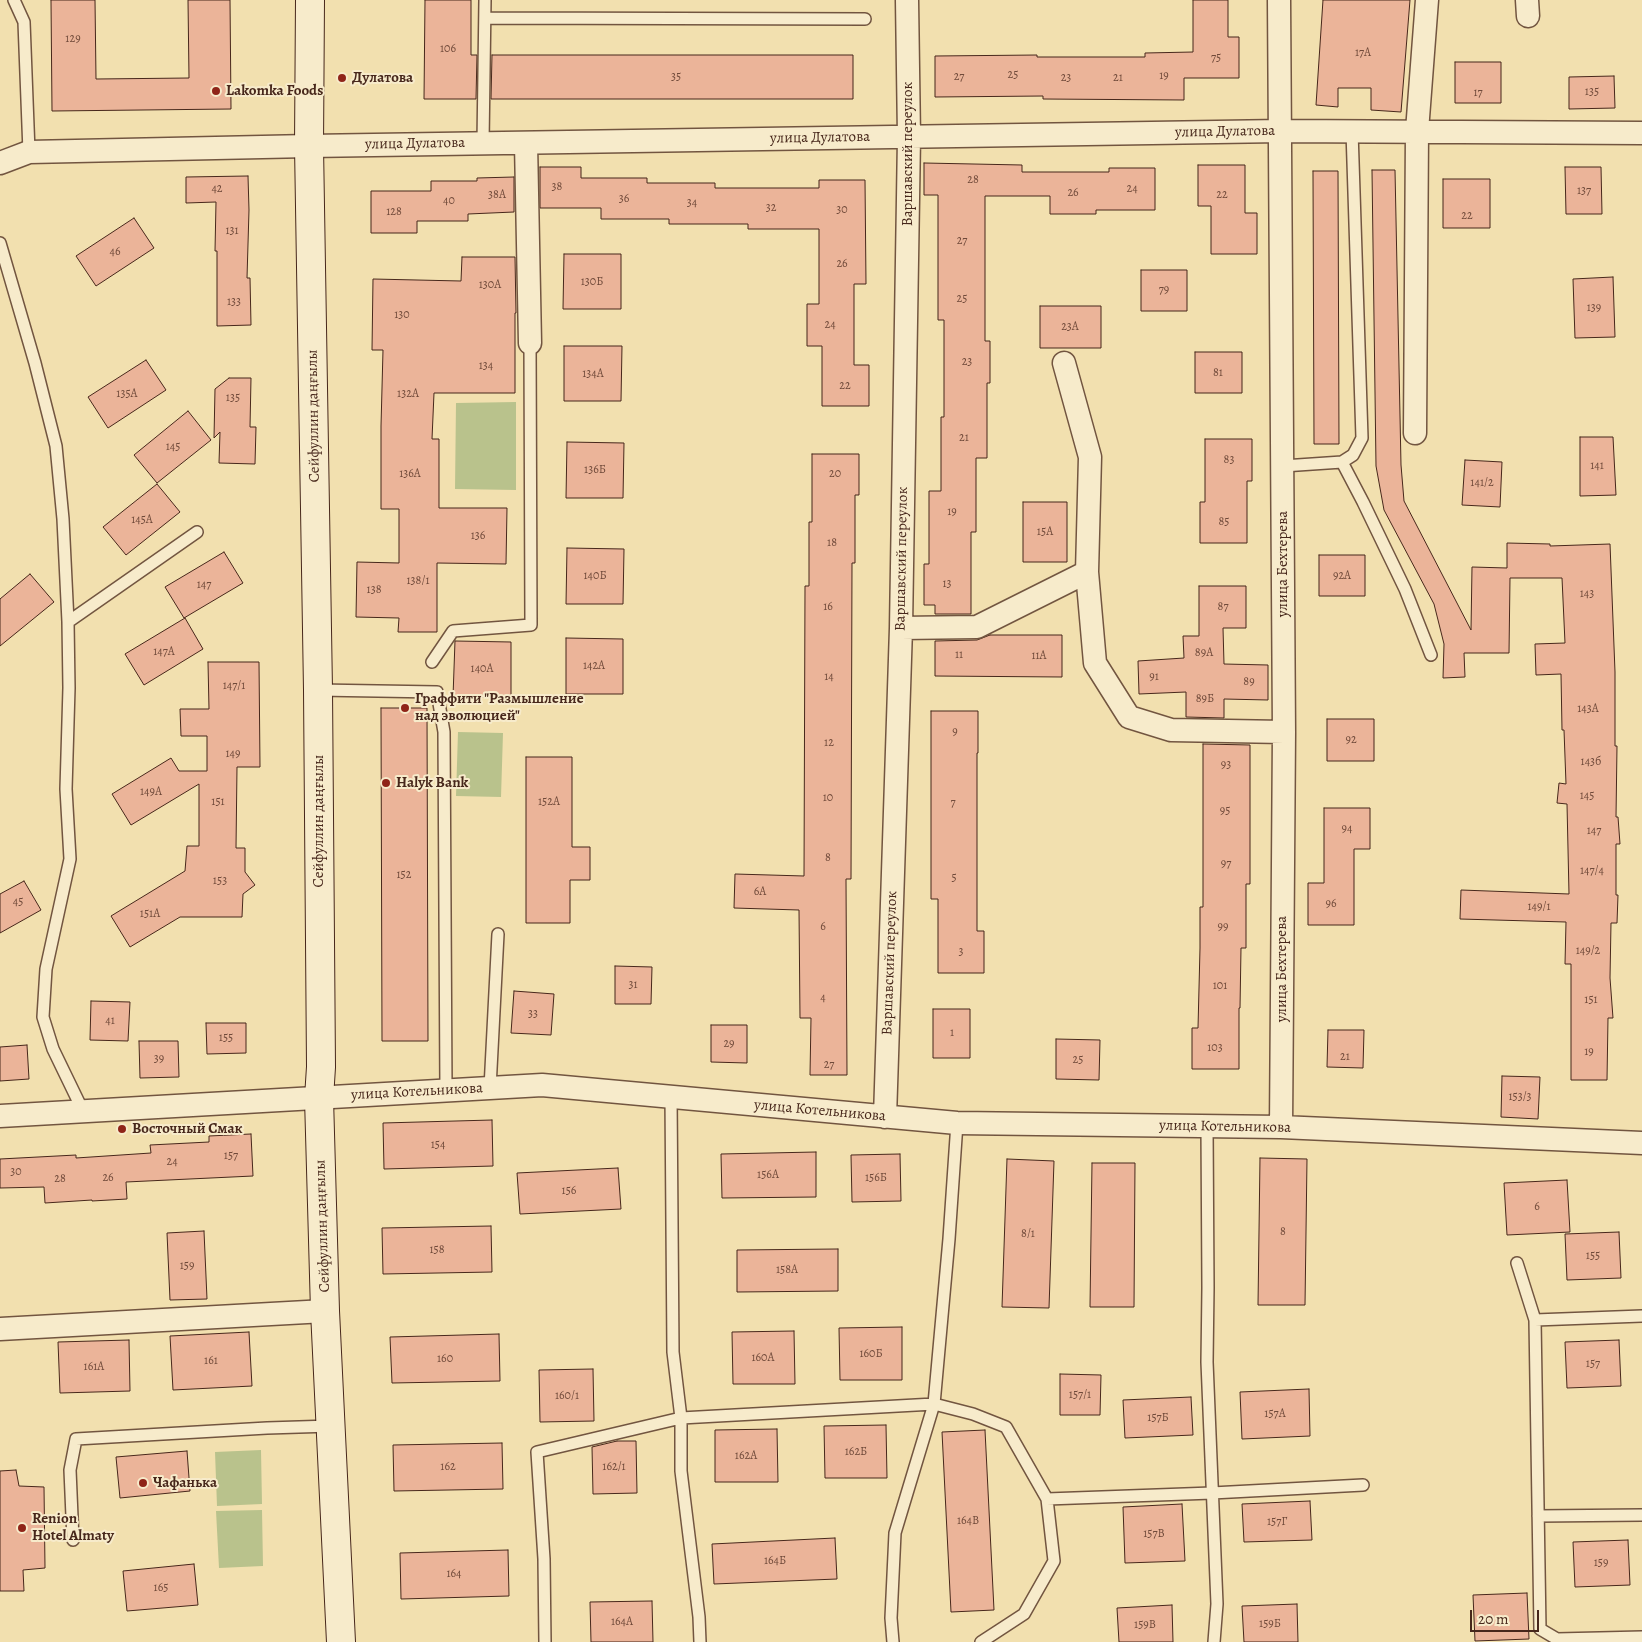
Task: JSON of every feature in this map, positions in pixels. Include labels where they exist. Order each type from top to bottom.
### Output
[{"type":"main road","name":"Сейфуллин даңғылы","points":[[310,0],[310,146],[318,690],[321,1057],[319,1098],[325,1311],[340,1642]]},
{"type":"street","name":"Варшавский переулок","points":[[885,1117],[902,628],[909,137],[907,0]]},
{"type":"street","name":"улица Бехтерева","points":[[1279,0],[1284,732],[1281,1127]]},
{"type":"street","points":[[1414,433],[1416,131],[1427,0]]},
{"type":"street","name":"улица Дулатова","points":[[0,163],[29,152],[310,146],[1281,131],[1642,133]]},
{"type":"street","points":[[526,143],[530,343]]},
{"type":"street","points":[[1064,363],[1090,457],[1087,572],[1094,663],[1129,717],[1171,730],[1284,732]]},
{"type":"street","points":[[902,628],[977,626],[1087,572]]},
{"type":"street","name":"улица Котельникова","points":[[0,1116],[542,1085],[957,1123],[1281,1127],[1642,1143]]},
{"type":"street","points":[[0,1329],[325,1311]]},
{"type":"lane","points":[[14,0],[24,22],[29,152]]},
{"type":"lane","points":[[483,143],[485,0]]},
{"type":"lane","points":[[485,18],[865,19]]},
{"type":"lane","points":[[1283,466],[1342,462],[1353,455],[1362,438],[1352,131]]},
{"type":"lane","points":[[0,242],[3,268],[35,363],[56,446],[63,519],[68,622],[69,688],[66,789],[70,859],[46,969],[43,1017],[53,1050],[83,1111]]},
{"type":"lane","points":[[432,662],[453,632],[531,625],[530,343]]},
{"type":"lane","points":[[1342,462],[1364,502],[1405,589],[1431,655]]},
{"type":"lane","points":[[68,622],[197,532]]},
{"type":"lane","points":[[318,690],[437,692],[444,732],[446,1091]]},
{"type":"lane","points":[[490,1088],[498,934]]},
{"type":"lane","points":[[671,1096],[673,1352],[680,1418],[681,1471],[699,1617],[700,1642]]},
{"type":"lane","points":[[893,1642],[891,1618],[895,1534],[934,1404],[957,1123]]},
{"type":"lane","points":[[1207,1127],[1207,1362],[1217,1604],[1214,1642]]},
{"type":"lane","points":[[1517,1263],[1535,1320],[1540,1629],[1557,1639],[1642,1637]]},
{"type":"lane","points":[[1535,1320],[1642,1316]]},
{"type":"lane","points":[[545,1642],[544,1559],[537,1452],[680,1418],[934,1404],[973,1414],[1006,1427],[1047,1499],[1054,1561],[1024,1614],[981,1642]]},
{"type":"lane","points":[[73,1540],[70,1470],[76,1439],[331,1426]]},
{"type":"lane","points":[[1047,1499],[1363,1485]]},
{"type":"lane","points":[[1538,1516],[1642,1515]]},
{"type":"green space","points":[[516,402],[516,490],[455,489],[456,403]]},
{"type":"green space","points":[[458,732],[503,733],[501,797],[456,796]]},
{"type":"green space","points":[[261,1450],[262,1504],[217,1506],[215,1452]]},
{"type":"green space","points":[[262,1510],[263,1566],[219,1568],[216,1511]]},
{"type":"building","points":[[51,0],[95,0],[96,79],[189,78],[188,0],[230,0],[231,109],[52,111]]},
{"type":"building","points":[[425,0],[471,0],[471,55],[477,55],[476,99],[424,99]]},
{"type":"building","points":[[1193,0],[1228,0],[1228,37],[1239,37],[1239,78],[1184,78],[1184,100],[1043,99],[1043,96],[935,97],[935,56],[1145,57],[1145,53],[1193,52]]},
{"type":"building","points":[[1323,0],[1410,0],[1401,112],[1371,110],[1371,88],[1338,88],[1338,107],[1316,105]]},
{"type":"building","points":[[492,55],[853,55],[853,99],[491,99]]},
{"type":"building","points":[[1455,62],[1501,62],[1501,103],[1455,103]]},
{"type":"building","points":[[1614,76],[1615,108],[1569,109],[1569,77]]},
{"type":"building","points":[[924,163],[1022,165],[1022,172],[1109,172],[1109,168],[1155,168],[1155,210],[1096,210],[1096,214],[1050,214],[1050,196],[985,196],[985,341],[990,341],[990,383],[987,383],[987,458],[976,458],[976,532],[971,532],[971,614],[935,614],[935,605],[924,605],[924,564],[929,564],[929,491],[941,491],[941,417],[944,417],[944,320],[938,320],[938,195],[924,195]]},
{"type":"building","points":[[1198,165],[1245,165],[1245,213],[1257,213],[1257,254],[1211,254],[1211,206],[1198,206]]},
{"type":"building","points":[[540,167],[581,167],[581,178],[647,178],[647,183],[715,183],[715,188],[819,188],[819,180],[865,180],[866,284],[854,284],[854,365],[869,365],[869,406],[822,406],[822,346],[807,346],[807,304],[819,304],[819,229],[748,229],[748,224],[669,224],[669,219],[601,219],[601,208],[540,208]]},
{"type":"building","points":[[1565,167],[1601,167],[1602,214],[1566,214]]},
{"type":"building","points":[[1372,170],[1395,170],[1401,465],[1404,501],[1471,630],[1472,567],[1507,568],[1507,543],[1550,544],[1550,546],[1610,544],[1615,672],[1615,746],[1617,746],[1616,817],[1618,817],[1620,844],[1616,844],[1617,923],[1611,923],[1610,978],[1613,1018],[1608,1018],[1607,1080],[1571,1080],[1571,964],[1565,964],[1566,922],[1460,919],[1461,890],[1569,894],[1567,804],[1557,803],[1559,783],[1566,784],[1564,730],[1562,730],[1561,674],[1536,675],[1535,644],[1565,643],[1562,578],[1510,578],[1509,653],[1464,653],[1465,677],[1443,678],[1444,644],[1434,604],[1384,510],[1376,466]]},
{"type":"building","points":[[1313,171],[1338,171],[1339,444],[1314,444]]},
{"type":"building","points":[[248,176],[247,278],[250,278],[251,325],[217,326],[216,202],[186,203],[186,177]]},
{"type":"building","points":[[514,177],[514,212],[468,214],[468,221],[417,221],[417,233],[371,233],[371,191],[431,191],[431,181],[477,181],[477,178]]},
{"type":"building","points":[[1443,179],[1490,179],[1490,228],[1443,228]]},
{"type":"building","points":[[134,218],[154,248],[96,286],[76,256]]},
{"type":"building","points":[[564,254],[621,254],[621,309],[563,309]]},
{"type":"building","points":[[462,257],[515,257],[515,393],[434,393],[432,439],[439,439],[439,508],[507,508],[506,564],[437,563],[437,632],[398,632],[399,618],[356,617],[357,562],[399,563],[399,509],[381,509],[383,350],[372,350],[373,279],[461,281]]},
{"type":"building","points":[[1141,270],[1187,270],[1187,311],[1141,311]]},
{"type":"building","points":[[1613,277],[1615,337],[1575,338],[1573,279]]},
{"type":"building","points":[[1040,306],[1101,306],[1101,348],[1040,348]]},
{"type":"building","points":[[564,346],[622,346],[621,401],[564,401]]},
{"type":"building","points":[[1195,352],[1242,352],[1242,393],[1195,393]]},
{"type":"building","points":[[146,360],[166,390],[108,428],[88,397]]},
{"type":"building","points":[[229,378],[251,378],[250,427],[256,427],[255,464],[219,463],[220,432],[214,438],[215,389]]},
{"type":"building","points":[[188,411],[211,440],[157,483],[134,455]]},
{"type":"building","points":[[1580,437],[1613,437],[1616,495],[1580,496]]},
{"type":"building","points":[[1205,439],[1252,439],[1252,481],[1247,481],[1247,543],[1200,543],[1200,502],[1205,502]]},
{"type":"building","points":[[567,442],[624,443],[623,498],[566,498]]},
{"type":"building","points":[[812,454],[859,454],[859,495],[855,495],[855,563],[852,563],[851,879],[846,879],[847,1075],[810,1075],[811,1018],[800,1018],[799,910],[734,908],[735,874],[804,876],[805,586],[809,586],[809,522],[812,522]]},
{"type":"building","points":[[1465,460],[1502,462],[1500,507],[1462,505]]},
{"type":"building","points":[[157,484],[180,512],[126,555],[103,527]]},
{"type":"building","points":[[1023,502],[1067,502],[1067,562],[1023,562]]},
{"type":"building","points":[[567,548],[624,549],[623,604],[566,604]]},
{"type":"building","points":[[224,552],[243,583],[184,618],[165,587]]},
{"type":"building","points":[[1319,555],[1365,555],[1365,596],[1319,596]]},
{"type":"building","points":[[30,574],[54,602],[0,646],[0,599]]},
{"type":"building","points":[[1199,586],[1246,586],[1246,628],[1223,628],[1224,664],[1268,665],[1268,700],[1224,699],[1224,718],[1186,717],[1186,692],[1139,694],[1138,661],[1184,658],[1183,636],[1199,636]]},
{"type":"building","points":[[185,618],[203,649],[144,685],[125,654]]},
{"type":"building","points":[[990,635],[1062,635],[1062,677],[935,676],[935,641],[977,640]]},
{"type":"building","points":[[566,638],[623,639],[623,694],[566,694]]},
{"type":"building","points":[[455,641],[511,642],[511,697],[453,697]]},
{"type":"building","points":[[208,662],[259,662],[260,767],[237,767],[236,848],[245,848],[245,872],[255,885],[243,894],[242,917],[180,917],[130,947],[111,916],[185,871],[187,846],[199,846],[199,784],[131,825],[112,794],[171,758],[179,771],[207,771],[207,736],[181,736],[180,709],[209,709]]},
{"type":"building","points":[[381,708],[427,708],[428,1041],[382,1041]]},
{"type":"building","points":[[931,711],[978,711],[977,931],[984,931],[984,973],[938,973],[938,899],[931,899]]},
{"type":"building","points":[[1327,719],[1374,719],[1374,761],[1327,761]]},
{"type":"building","points":[[1203,744],[1250,745],[1250,884],[1246,884],[1246,948],[1241,948],[1239,1069],[1192,1069],[1192,1028],[1198,1028],[1200,907],[1203,907]]},
{"type":"building","points":[[526,757],[572,757],[572,847],[590,847],[590,880],[570,880],[570,923],[526,923]]},
{"type":"building","points":[[1324,808],[1370,808],[1370,849],[1354,849],[1354,925],[1308,925],[1308,883],[1324,883]]},
{"type":"building","points":[[24,881],[41,910],[0,933],[0,894]]},
{"type":"building","points":[[615,966],[652,967],[651,1004],[615,1004]]},
{"type":"building","points":[[514,991],[554,994],[551,1035],[511,1033]]},
{"type":"building","points":[[91,1001],[130,1002],[128,1041],[90,1040]]},
{"type":"building","points":[[933,1009],[970,1009],[970,1058],[933,1058]]},
{"type":"building","points":[[206,1023],[246,1023],[246,1053],[207,1054]]},
{"type":"building","points":[[711,1025],[747,1025],[747,1063],[711,1062]]},
{"type":"building","points":[[1328,1030],[1364,1030],[1363,1068],[1327,1067]]},
{"type":"building","points":[[1056,1039],[1100,1040],[1099,1080],[1056,1079]]},
{"type":"building","points":[[139,1041],[178,1041],[179,1077],[140,1078]]},
{"type":"building","points":[[27,1045],[29,1079],[0,1081],[0,1047]]},
{"type":"building","points":[[1502,1076],[1540,1077],[1538,1119],[1501,1117]]},
{"type":"building","points":[[492,1120],[493,1166],[384,1169],[383,1123]]},
{"type":"building","points":[[251,1134],[253,1176],[126,1182],[127,1199],[92,1201],[45,1203],[44,1187],[0,1188],[0,1159],[76,1155],[76,1158],[151,1153],[150,1145],[209,1142],[209,1136]]},
{"type":"building","points":[[816,1152],[816,1197],[722,1198],[721,1154]]},
{"type":"building","points":[[900,1154],[901,1201],[852,1202],[851,1155]]},
{"type":"building","points":[[1260,1158],[1307,1159],[1305,1305],[1258,1305]]},
{"type":"building","points":[[1007,1159],[1054,1161],[1049,1308],[1002,1307]]},
{"type":"building","points":[[1092,1163],[1135,1163],[1134,1307],[1090,1307]]},
{"type":"building","points":[[618,1168],[621,1209],[520,1214],[517,1173]]},
{"type":"building","points":[[1567,1180],[1570,1232],[1507,1235],[1504,1183]]},
{"type":"building","points":[[491,1226],[492,1272],[383,1274],[382,1228]]},
{"type":"building","points":[[204,1231],[207,1299],[170,1300],[167,1233]]},
{"type":"building","points":[[1619,1232],[1621,1278],[1567,1280],[1565,1234]]},
{"type":"building","points":[[838,1249],[838,1291],[737,1292],[737,1250]]},
{"type":"building","points":[[902,1327],[902,1380],[840,1380],[839,1328]]},
{"type":"building","points":[[794,1331],[795,1384],[733,1384],[732,1332]]},
{"type":"building","points":[[249,1332],[252,1386],[173,1390],[170,1336]]},
{"type":"building","points":[[499,1334],[500,1381],[392,1383],[390,1337]]},
{"type":"building","points":[[129,1340],[130,1391],[60,1393],[58,1342]]},
{"type":"building","points":[[1619,1340],[1621,1386],[1567,1388],[1565,1342]]},
{"type":"building","points":[[593,1369],[594,1421],[540,1422],[539,1370]]},
{"type":"building","points":[[1060,1374],[1101,1375],[1100,1415],[1060,1415]]},
{"type":"building","points":[[1309,1389],[1310,1436],[1242,1439],[1240,1392]]},
{"type":"building","points":[[1191,1397],[1193,1435],[1125,1438],[1123,1400]]},
{"type":"building","points":[[886,1425],[887,1478],[825,1478],[824,1426]]},
{"type":"building","points":[[777,1429],[778,1482],[715,1482],[715,1430]]},
{"type":"building","points":[[985,1430],[994,1610],[951,1612],[942,1432]]},
{"type":"building","points":[[617,1441],[636,1441],[637,1493],[593,1494],[592,1447]]},
{"type":"building","points":[[502,1443],[503,1489],[394,1491],[393,1445]]},
{"type":"building","points":[[187,1451],[190,1491],[120,1498],[116,1457]]},
{"type":"building","name":"Renion Hotel Almaty","points":[[16,1470],[19,1486],[44,1487],[45,1568],[23,1570],[24,1591],[0,1591],[0,1471]]},
{"type":"building","points":[[1310,1501],[1312,1540],[1244,1542],[1242,1504]]},
{"type":"building","points":[[1182,1504],[1185,1561],[1125,1563],[1123,1507]]},
{"type":"building","points":[[835,1538],[837,1579],[714,1584],[712,1544]]},
{"type":"building","points":[[1628,1540],[1630,1585],[1575,1587],[1573,1542]]},
{"type":"building","points":[[508,1550],[509,1596],[401,1599],[400,1553]]},
{"type":"building","points":[[194,1564],[198,1605],[127,1611],[123,1571]]},
{"type":"building","points":[[1527,1593],[1529,1639],[1475,1641],[1473,1595]]},
{"type":"building","points":[[652,1601],[653,1642],[591,1642],[590,1602]]},
{"type":"building","points":[[1297,1604],[1298,1642],[1244,1642],[1242,1606]]},
{"type":"building","points":[[1172,1605],[1173,1642],[1119,1642],[1117,1608]]},
{"type":"place","name":"Дулатова","points":[[342,78]]},
{"type":"place","name":"Lakomka Foods","points":[[216,91]]},
{"type":"place","name":"Граффити \"Размышление над эволюцией\"","points":[[405,708]]},
{"type":"place","name":"Halyk Bank","points":[[386,783]]},
{"type":"place","name":"Восточный Смак","points":[[122,1129]]},
{"type":"place","name":"Чафанька","points":[[143,1483]]},
{"type":"place","name":"Renion Hotel Almaty","points":[[22,1528]]}]
